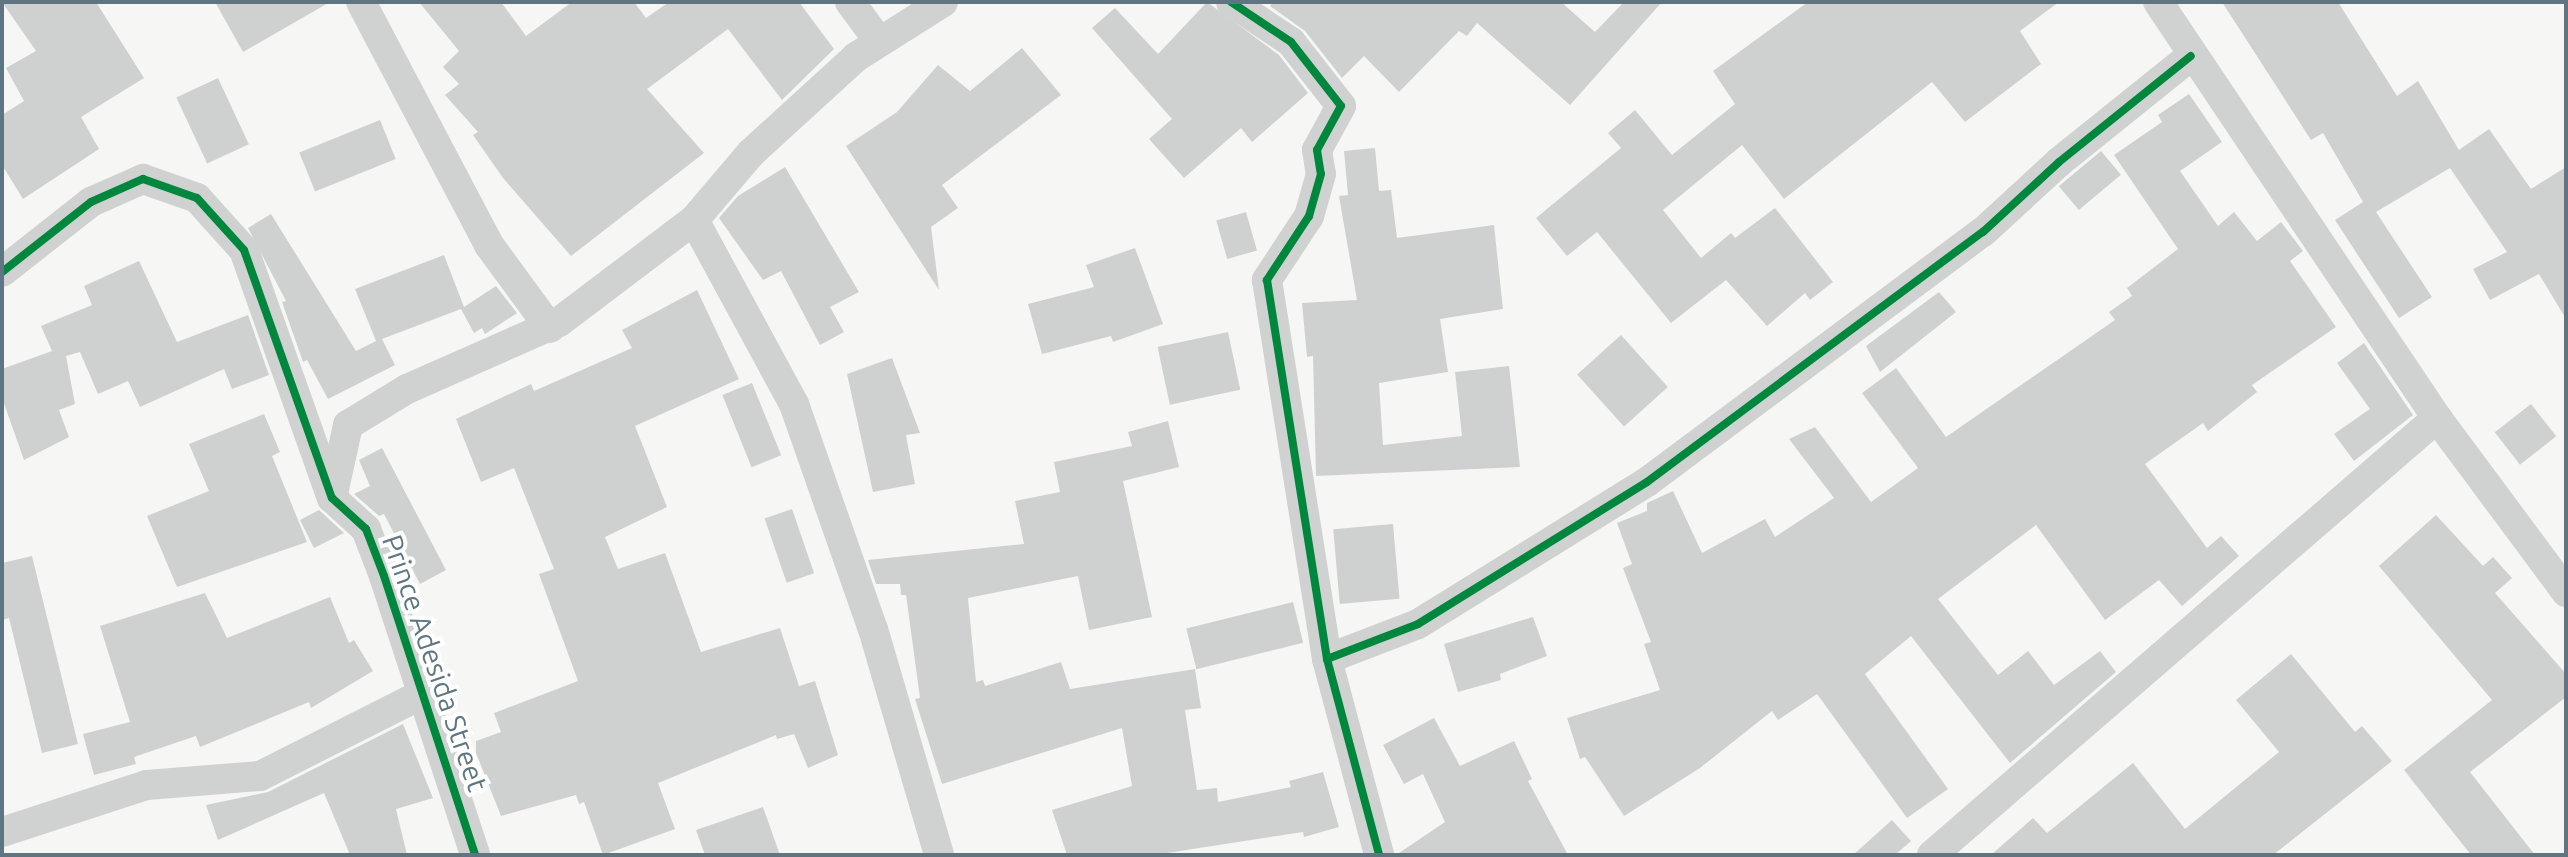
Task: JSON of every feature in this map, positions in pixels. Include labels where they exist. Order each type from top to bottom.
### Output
[{"type":"street","points":[[361,2],[489,245],[550,328]]},
{"type":"street","points":[[850,2],[878,40]]},
{"type":"street","points":[[332,498],[348,425],[407,389],[550,328],[694,220],[751,153],[878,40],[943,2]]},
{"type":"street","points":[[1231,2],[1291,42],[1341,106],[1317,150],[1321,174],[1309,216],[1267,280],[1327,659],[1379,855]]},
{"type":"street","points":[[2158,2],[2191,56],[2437,418],[2566,592]]},
{"type":"street","points":[[1327,659],[1418,624],[1647,482],[1983,232],[2059,162],[2191,56]]},
{"type":"street","points":[[2,272],[91,202],[143,179],[197,198],[244,250],[332,498]]},
{"type":"street","points":[[694,220],[794,404],[873,629],[939,855]]},
{"type":"street","points":[[1932,855],[2437,418]]},
{"type":"street","name":"Prince Adesida Street","points":[[332,498],[366,529],[426,692],[475,855]]},
{"type":"street","points":[[2,832],[147,785],[260,776],[426,692]]},
{"type":"building","points":[[2,2],[96,2],[144,78],[81,117],[99,149],[23,199],[2,165],[2,115],[24,101],[6,68],[36,51]]},
{"type":"building","points":[[215,2],[330,2],[243,52]]},
{"type":"building","points":[[419,2],[501,2],[526,36],[572,2],[634,2],[646,18],[669,2],[799,2],[834,49],[782,100],[728,29],[647,89],[704,153],[571,256],[503,178],[473,135],[478,132],[445,95],[459,84],[443,67],[459,51]]},
{"type":"building","points":[[1207,2],[1279,55],[1308,93],[1252,142],[1241,128],[1184,178],[1149,139],[1172,119],[1092,28],[1115,8],[1158,54]]},
{"type":"building","points":[[1273,2],[1561,2],[1595,32],[1624,2],[1662,2],[1570,105],[1477,23],[1467,36],[1459,31],[1399,92],[1364,56],[1342,78],[1305,31],[1270,6]]},
{"type":"building","points":[[1808,2],[2059,2],[2020,31],[2041,64],[1965,122],[1932,82],[1784,199],[1742,145],[1663,210],[1701,258],[1731,233],[1735,238],[1775,208],[1833,282],[1810,300],[1805,293],[1767,326],[1726,280],[1671,323],[1597,232],[1567,256],[1536,218],[1621,148],[1608,133],[1635,110],[1672,155],[1735,104],[1713,71]]},
{"type":"building","points":[[2222,2],[2338,2],[2397,96],[2418,81],[2459,150],[2489,129],[2531,189],[2566,167],[2566,319],[2539,274],[2490,300],[2473,269],[2507,252],[2450,168],[2376,212],[2432,297],[2399,318],[2335,220],[2363,202],[2323,133],[2311,140]]},
{"type":"building","points":[[1022,48],[1061,95],[942,185],[958,208],[931,227],[939,290],[846,146],[897,112],[938,65],[970,91]]},
{"type":"building","points":[[218,78],[249,144],[207,164],[176,97]]},
{"type":"building","points":[[2189,94],[2222,142],[2180,171],[2218,226],[2234,212],[2257,241],[2281,222],[2303,251],[2290,261],[2336,327],[2252,385],[2257,392],[2208,431],[2203,423],[2145,464],[2207,548],[2221,536],[2239,556],[2182,606],[2159,580],[2105,620],[2036,525],[1938,599],[1998,675],[2028,651],[2054,685],[2100,651],[2116,672],[2010,763],[1911,636],[1865,674],[1948,789],[1907,818],[1817,694],[1778,720],[1772,711],[1700,768],[1624,816],[1585,757],[1580,759],[1567,718],[1660,690],[1644,644],[1651,642],[1623,568],[1632,564],[1617,523],[1647,511],[1647,503],[1673,491],[1702,553],[1765,519],[1775,537],[1834,498],[1789,439],[1815,427],[1871,502],[1918,468],[1862,393],[1896,368],[1946,437],[2115,320],[2109,312],[2132,296],[2127,288],[2178,249],[2114,155],[2162,122],[2158,115]]},
{"type":"building","points":[[380,120],[396,159],[315,192],[299,153]]},
{"type":"building","points":[[1375,148],[1379,191],[1391,190],[1397,238],[1494,225],[1503,309],[1440,319],[1448,372],[1379,383],[1383,445],[1462,436],[1455,372],[1509,366],[1520,467],[1316,476],[1313,356],[1307,357],[1302,303],[1357,300],[1339,196],[1348,195],[1344,151]]},
{"type":"building","points":[[2101,151],[2121,175],[2079,210],[2059,186]]},
{"type":"building","points":[[785,167],[859,292],[830,307],[844,332],[820,345],[781,271],[763,280],[719,218],[738,196]]},
{"type":"building","points":[[1246,212],[1257,250],[1227,259],[1216,221]]},
{"type":"building","points":[[271,214],[356,351],[376,341],[355,289],[444,255],[464,307],[496,286],[517,313],[485,334],[482,328],[474,333],[461,309],[382,339],[395,365],[328,399],[307,360],[303,362],[282,302],[286,301],[248,228]]},
{"type":"building","points":[[1135,248],[1163,324],[1113,342],[1111,336],[1042,354],[1028,304],[1094,287],[1086,265]]},
{"type":"building","points":[[139,261],[177,342],[248,315],[269,375],[232,389],[224,369],[140,407],[128,381],[98,394],[80,352],[66,356],[75,404],[59,410],[69,437],[24,460],[2,398],[2,369],[52,351],[41,326],[92,305],[84,286]]},
{"type":"building","points":[[697,290],[739,379],[635,426],[667,507],[605,537],[618,569],[665,553],[701,652],[780,628],[799,686],[815,681],[838,755],[808,768],[794,734],[777,739],[776,735],[658,783],[675,829],[603,855],[584,802],[579,804],[576,795],[501,816],[476,753],[476,741],[501,732],[494,713],[578,681],[539,574],[554,569],[514,468],[481,482],[456,419],[531,384],[534,391],[632,348],[622,330]]},
{"type":"building","points":[[1939,292],[1956,312],[1880,372],[1866,346]]},
{"type":"building","points":[[1228,332],[1240,390],[1170,405],[1158,347]]},
{"type":"building","points":[[1621,335],[1668,387],[1624,426],[1577,374]]},
{"type":"building","points":[[2364,343],[2413,415],[2354,461],[2334,434],[2370,409],[2337,363]]},
{"type":"building","points":[[892,358],[920,433],[906,435],[915,484],[873,492],[847,374]]},
{"type":"building","points":[[752,383],[781,455],[752,467],[722,395]]},
{"type":"building","points":[[2531,404],[2556,436],[2520,465],[2495,432]]},
{"type":"building","points":[[264,414],[280,452],[272,456],[307,542],[177,587],[147,516],[209,491],[189,444]]},
{"type":"building","points":[[1168,421],[1179,467],[1123,481],[1152,617],[1089,630],[1078,576],[968,598],[976,682],[983,680],[985,686],[1061,662],[1070,689],[1195,669],[1201,708],[1185,710],[1197,790],[1217,788],[1218,802],[1291,787],[1289,781],[1323,772],[1339,827],[1304,837],[1303,832],[1154,855],[1067,855],[1052,810],[1132,786],[1122,728],[942,784],[915,699],[920,698],[906,595],[901,595],[900,584],[876,584],[868,560],[1024,544],[1015,501],[1060,492],[1054,462],[1132,446],[1128,432]]},
{"type":"building","points":[[382,448],[446,570],[420,584],[384,514],[379,516],[354,494],[370,486],[359,460]]},
{"type":"building","points":[[792,509],[814,573],[787,583],[765,518]]},
{"type":"building","points":[[319,510],[344,533],[314,548],[300,520]]},
{"type":"building","points":[[2436,515],[2483,566],[2493,557],[2512,578],[2495,593],[2566,674],[2566,697],[2470,772],[2535,855],[2471,855],[2404,770],[2492,700],[2379,566]]},
{"type":"building","points":[[1393,524],[1400,599],[1340,604],[1333,529]]},
{"type":"building","points":[[32,556],[78,744],[42,753],[9,618],[2,620],[2,563]]},
{"type":"building","points":[[205,593],[227,638],[330,597],[349,643],[354,640],[373,671],[311,708],[309,702],[200,747],[196,736],[134,757],[136,764],[94,775],[83,734],[130,722],[100,626]]},
{"type":"building","points":[[1293,602],[1303,643],[1196,669],[1186,629]]},
{"type":"building","points":[[1533,617],[1547,656],[1500,674],[1501,680],[1458,692],[1444,644]]},
{"type":"building","points":[[2291,654],[2355,732],[2362,726],[2392,761],[2273,855],[1991,855],[2033,818],[2047,833],[2133,763],[2185,829],[2279,752],[2236,700]]},
{"type":"building","points":[[1434,718],[1460,766],[1514,741],[1532,779],[1528,781],[1568,855],[1396,855],[1445,822],[1423,774],[1404,784],[1383,745]]},
{"type":"building","points":[[403,724],[433,798],[396,809],[407,855],[350,855],[324,793],[218,840],[206,805],[268,792]]},
{"type":"building","points":[[763,807],[780,855],[705,855],[696,830]]},
{"type":"building","points":[[1892,820],[1911,841],[1895,855],[1853,855]]},
{"type":"cycle path","points":[[1231,2],[1291,42],[1341,106],[1317,150],[1321,174],[1309,216],[1267,280],[1327,659],[1379,855]]},
{"type":"cycle path","points":[[1327,659],[1418,624],[1647,482],[1983,232],[2059,162],[2191,56]]},
{"type":"cycle path","points":[[2,272],[91,202],[143,179],[197,198],[244,250],[332,498],[366,529],[384,576],[475,855]]}]
